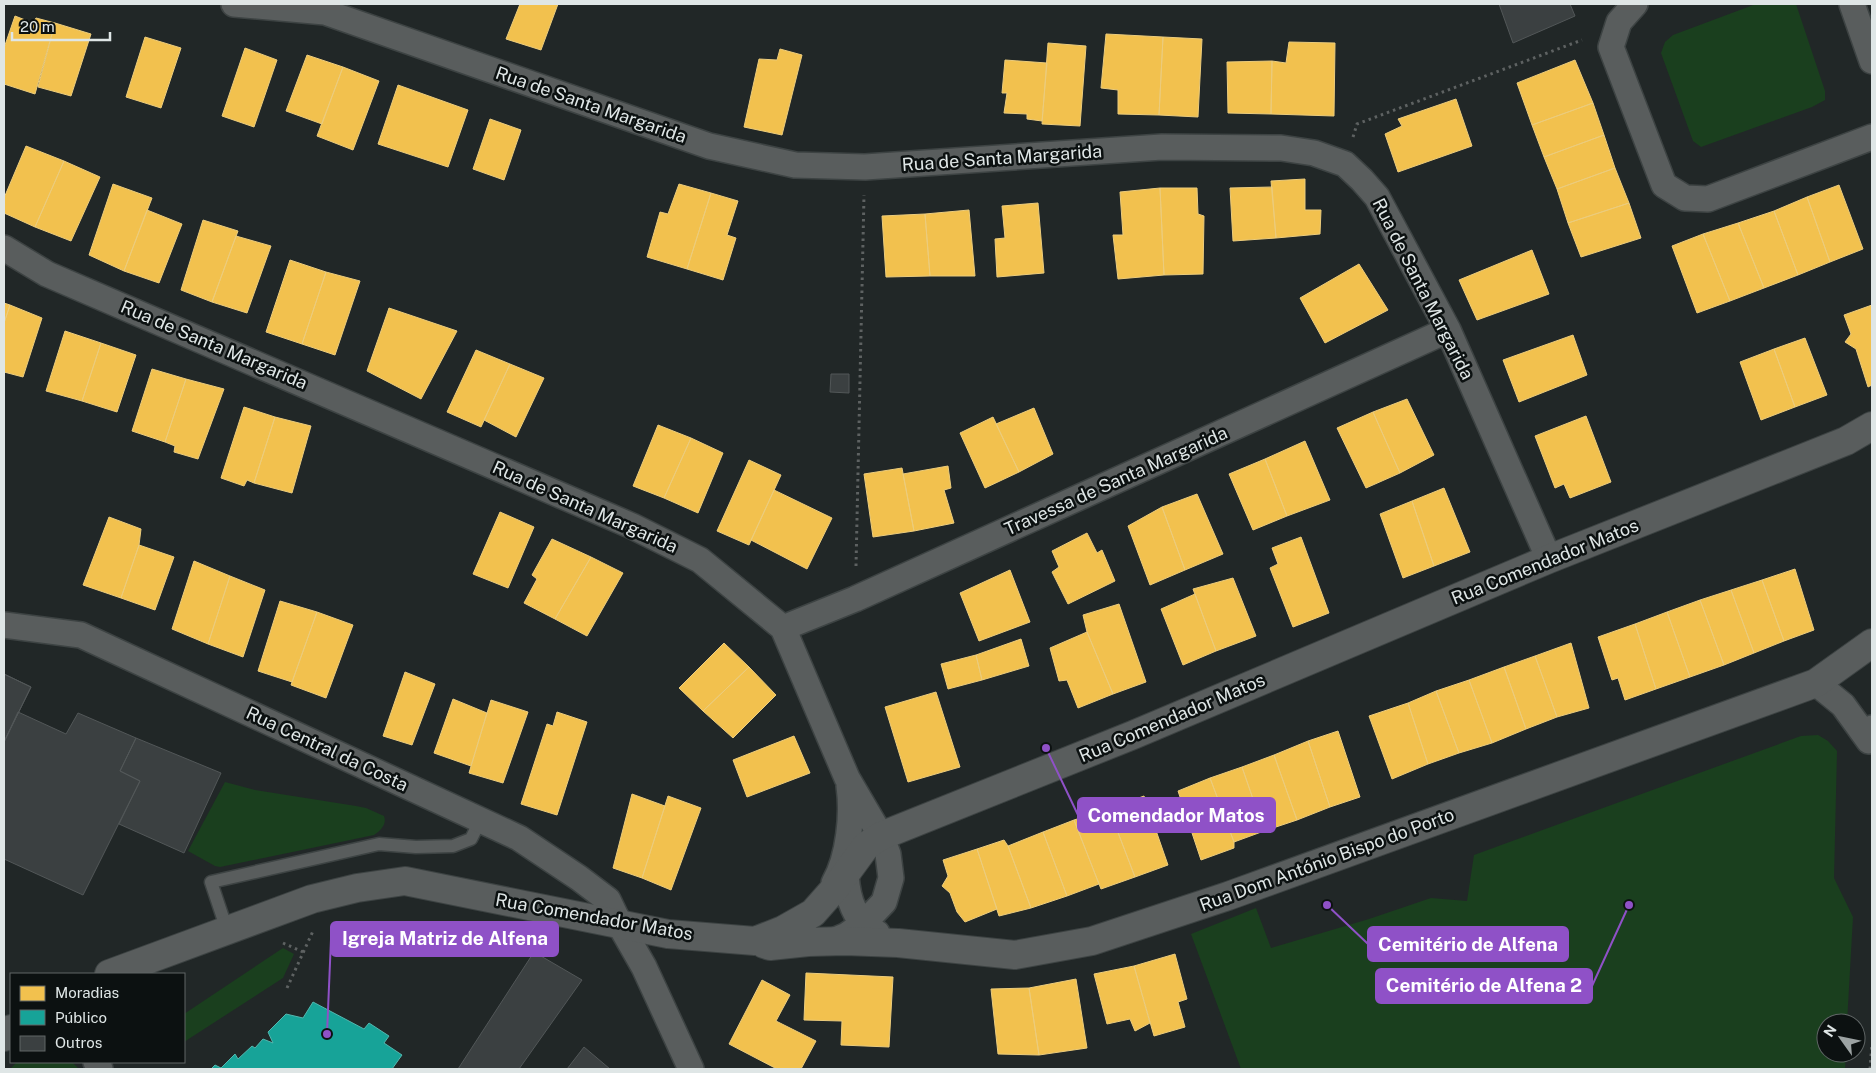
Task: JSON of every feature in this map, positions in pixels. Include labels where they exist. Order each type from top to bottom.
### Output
[{"type":"street","name":"Rua de Santa Margarida","points":[[234,4],[324,12],[709,146],[796,165],[865,167],[1162,147],[1281,148],[1314,153],[1345,164],[1377,197],[1448,330],[1549,559]]},
{"type":"street","points":[[1635,4],[1620,22],[1611,48],[1664,185],[1686,198],[1708,199],[1872,137]]},
{"type":"street","points":[[1852,4],[1872,61]]},
{"type":"street","name":"Rua de Santa Margarida","points":[[4,248],[47,274],[632,526],[700,560],[783,628],[848,778],[881,836],[888,854],[891,878],[884,902],[864,923],[847,935],[834,941]]},
{"type":"street","name":"Travessa de Santa Margarida","points":[[783,628],[855,599],[1448,330]]},
{"type":"street","name":"Rua Comendador Matos","points":[[112,973],[312,899],[357,888],[405,881],[668,934],[755,941],[783,930],[813,913],[821,904],[846,861],[881,836],[1133,735],[1549,559],[1846,441],[1872,426]]},
{"type":"street","name":"Rua Comendador Matos","points":[[1846,441],[1872,438]]},
{"type":"street","name":"Rua Central da Costa","points":[[4,625],[81,634],[519,838],[608,900],[644,967],[691,1069]]},
{"type":"street","name":"Rua Dom António Bispo do Porto","points":[[755,941],[770,946],[834,941],[898,943],[1015,955],[1092,941],[1228,896],[1816,683],[1872,643]]},
{"type":"street","points":[[1816,683],[1843,705],[1869,741],[1872,728]]},
{"type":"street","name":"Rua de Santa Margarida","points":[[848,778],[851,799],[846,861],[846,891],[855,911],[864,923],[872,931],[898,943]]},
{"type":"lane","points":[[227,930],[211,882],[378,844],[416,848],[453,846],[471,839],[481,820]]},
{"type":"path","points":[[1345,164],[1357,124],[1586,38],[1611,48]]},
{"type":"path","points":[[855,599],[865,167]]},
{"type":"path","points":[[287,988],[330,894]]},
{"type":"path","points":[[1870,1069],[1872,1043]]},
{"type":"green space","points":[[1756,4],[1796,4],[1825,91],[1825,100],[1812,107],[1701,147],[1693,141],[1661,53],[1665,42],[1673,35]]},
{"type":"green space","points":[[1818,735],[1828,741],[1837,751],[1834,878],[1853,917],[1848,1013],[1816,1013],[1816,1063],[1845,1063],[1845,1069],[1241,1069],[1191,934],[1256,908],[1271,948],[1369,919],[1431,898],[1467,901],[1474,855],[1801,736]]},
{"type":"green space","points":[[225,782],[255,790],[366,808],[384,816],[385,822],[374,835],[220,867],[215,866],[188,851]]},
{"type":"green space","points":[[283,948],[294,954],[283,978],[185,1041],[185,1013]]},
{"type":"green space","points":[[16,1063],[73,1063],[79,1069],[10,1069]]},
{"type":"building: Moradias","points":[[520,4],[558,4],[541,50],[506,39]]},
{"type":"building: Moradias","points":[[15,16],[33,23],[36,18],[55,23],[35,94],[4,84],[4,48]]},
{"type":"building: Moradias","points":[[55,23],[91,34],[71,96],[38,87]]},
{"type":"building: Moradias","points":[[1106,34],[1163,37],[1159,115],[1118,114],[1118,90],[1101,88]]},
{"type":"building: Moradias","points":[[145,37],[181,48],[161,108],[126,97]]},
{"type":"building: Moradias","points":[[1163,37],[1202,39],[1198,117],[1159,115]]},
{"type":"building: Moradias","points":[[1289,42],[1335,43],[1334,116],[1271,114],[1272,61],[1286,63]]},
{"type":"building: Moradias","points":[[1048,43],[1086,46],[1080,126],[1042,124]]},
{"type":"building: Moradias","points":[[245,48],[277,60],[254,127],[222,116]]},
{"type":"building: Moradias","points":[[780,49],[802,55],[782,135],[744,127],[759,59],[777,60]]},
{"type":"building: Moradias","points":[[307,55],[343,67],[322,124],[286,111]]},
{"type":"building: Moradias","points":[[1005,60],[1047,63],[1042,121],[1027,119],[1027,114],[1004,113],[1007,93],[1002,93]]},
{"type":"building: Moradias","points":[[1575,60],[1593,103],[1532,125],[1517,83]]},
{"type":"building: Moradias","points":[[1272,61],[1271,114],[1228,113],[1227,62]]},
{"type":"building: Moradias","points":[[343,67],[379,81],[353,150],[317,136]]},
{"type":"building: Moradias","points":[[398,85],[468,110],[448,167],[378,144]]},
{"type":"building: Moradias","points":[[1456,99],[1472,146],[1398,172],[1385,134],[1402,126],[1398,119]]},
{"type":"building: Moradias","points":[[1593,103],[1604,135],[1544,157],[1532,125]]},
{"type":"building: Moradias","points":[[490,119],[521,130],[504,180],[473,169]]},
{"type":"building: Moradias","points":[[1604,135],[1615,168],[1557,189],[1544,157]]},
{"type":"building: Moradias","points":[[26,146],[64,161],[35,227],[4,213],[4,198]]},
{"type":"building: Moradias","points":[[64,161],[100,177],[71,241],[35,227]]},
{"type":"building: Moradias","points":[[1615,168],[1629,203],[1568,223],[1557,189]]},
{"type":"building: Moradias","points":[[1305,179],[1305,210],[1321,210],[1320,234],[1276,238],[1271,181]]},
{"type":"building: Moradias","points":[[113,184],[152,198],[124,271],[89,255]]},
{"type":"building: Moradias","points":[[679,184],[711,193],[687,269],[647,257],[660,212],[668,214]]},
{"type":"building: Moradias","points":[[1839,185],[1863,249],[1830,262],[1807,197]]},
{"type":"building: Moradias","points":[[1272,187],[1276,238],[1233,241],[1230,188]]},
{"type":"building: Moradias","points":[[1160,188],[1197,188],[1198,214],[1204,216],[1203,274],[1164,275]]},
{"type":"building: Moradias","points":[[1160,188],[1164,275],[1118,279],[1113,235],[1123,235],[1120,192]]},
{"type":"building: Moradias","points":[[711,193],[738,201],[727,235],[736,238],[723,280],[687,269]]},
{"type":"building: Moradias","points":[[1807,197],[1830,262],[1798,275],[1774,211]]},
{"type":"building: Moradias","points":[[1038,203],[1044,273],[997,277],[995,239],[1005,238],[1002,206]]},
{"type":"building: Moradias","points":[[1629,203],[1641,238],[1581,257],[1568,223]]},
{"type":"building: Moradias","points":[[147,210],[182,224],[159,283],[124,271]]},
{"type":"building: Moradias","points":[[969,210],[975,276],[930,276],[925,214]]},
{"type":"building: Moradias","points":[[1774,211],[1798,275],[1764,288],[1738,223]]},
{"type":"building: Moradias","points":[[925,214],[930,276],[886,277],[882,216]]},
{"type":"building: Moradias","points":[[203,220],[238,231],[212,302],[181,290]]},
{"type":"building: Moradias","points":[[1738,223],[1764,288],[1730,301],[1703,234]]},
{"type":"building: Moradias","points":[[1703,234],[1730,301],[1697,313],[1672,246]]},
{"type":"building: Moradias","points":[[236,236],[271,246],[247,313],[212,302]]},
{"type":"building: Moradias","points":[[1532,250],[1549,294],[1477,320],[1459,280]]},
{"type":"building: Moradias","points":[[290,260],[326,272],[302,344],[266,332]]},
{"type":"building: Moradias","points":[[1359,264],[1388,310],[1325,343],[1300,298]]},
{"type":"building: Moradias","points":[[326,272],[360,281],[335,355],[302,344]]},
{"type":"building: Moradias","points":[[4,303],[10,305],[4,323]]},
{"type":"building: Moradias","points":[[10,305],[42,318],[23,377],[4,372],[4,323]]},
{"type":"building: Moradias","points":[[1872,305],[1872,385],[1868,387],[1856,349],[1845,342],[1851,334],[1844,315]]},
{"type":"building: Moradias","points":[[389,308],[457,331],[421,399],[367,371]]},
{"type":"building: Moradias","points":[[65,331],[101,343],[82,401],[46,391]]},
{"type":"building: Moradias","points":[[1573,335],[1587,375],[1519,402],[1503,360]]},
{"type":"building: Moradias","points":[[1805,338],[1827,395],[1795,407],[1774,349]]},
{"type":"building: Moradias","points":[[101,343],[136,355],[117,412],[82,401]]},
{"type":"building: Moradias","points":[[1774,349],[1795,407],[1761,420],[1740,362]]},
{"type":"building: Moradias","points":[[476,350],[510,364],[481,427],[447,412]]},
{"type":"building: Moradias","points":[[510,364],[544,378],[516,437],[484,420]]},
{"type":"building: Moradias","points":[[152,369],[186,379],[165,442],[132,431]]},
{"type":"building: Moradias","points":[[186,379],[224,389],[198,459],[174,452],[175,446],[165,442]]},
{"type":"building: Moradias","points":[[1407,399],[1434,455],[1400,473],[1373,412]]},
{"type":"building: Moradias","points":[[244,407],[275,417],[254,483],[247,480],[244,486],[221,478]]},
{"type":"building: Moradias","points":[[1034,408],[1053,454],[1019,472],[996,424]]},
{"type":"building: Moradias","points":[[1373,412],[1400,473],[1366,488],[1337,428]]},
{"type":"building: Moradias","points":[[1586,416],[1611,482],[1570,498],[1564,484],[1555,488],[1535,436]]},
{"type":"building: Moradias","points":[[275,417],[311,426],[292,493],[254,483]]},
{"type":"building: Moradias","points":[[993,417],[1019,472],[985,488],[960,433]]},
{"type":"building: Moradias","points":[[658,425],[691,438],[664,498],[633,486]]},
{"type":"building: Moradias","points":[[691,438],[723,453],[698,513],[664,498]]},
{"type":"building: Moradias","points":[[1305,441],[1330,500],[1287,516],[1265,459]]},
{"type":"building: Moradias","points":[[1265,459],[1287,516],[1253,530],[1229,474]]},
{"type":"building: Moradias","points":[[749,460],[781,475],[749,545],[717,531]]},
{"type":"building: Moradias","points":[[948,466],[951,488],[944,490],[954,523],[914,531],[903,474]]},
{"type":"building: Moradias","points":[[902,468],[914,531],[873,537],[864,474]]},
{"type":"building: Moradias","points":[[1444,488],[1470,552],[1434,566],[1412,501]]},
{"type":"building: Moradias","points":[[774,490],[832,518],[807,569],[751,540]]},
{"type":"building: Moradias","points":[[1197,494],[1223,554],[1185,570],[1162,507]]},
{"type":"building: Moradias","points":[[1412,501],[1434,566],[1403,578],[1380,514]]},
{"type":"building: Moradias","points":[[1162,507],[1185,570],[1150,585],[1128,526]]},
{"type":"building: Moradias","points":[[500,512],[534,527],[508,588],[473,574]]},
{"type":"building: Moradias","points":[[109,517],[141,529],[139,545],[121,598],[83,585]]},
{"type":"building: Moradias","points":[[1087,533],[1097,553],[1102,550],[1115,581],[1068,604],[1052,572],[1059,567],[1052,551]]},
{"type":"building: Moradias","points":[[1301,537],[1329,613],[1293,627],[1270,568],[1278,564],[1272,548]]},
{"type":"building: Moradias","points":[[552,539],[591,557],[555,619],[524,603],[537,579],[532,575]]},
{"type":"building: Moradias","points":[[139,545],[174,557],[155,610],[121,598]]},
{"type":"building: Moradias","points":[[591,557],[623,573],[587,636],[555,619]]},
{"type":"building: Moradias","points":[[194,561],[230,576],[208,644],[172,629]]},
{"type":"building: Moradias","points":[[1795,569],[1814,630],[1784,641],[1762,580]]},
{"type":"building: Moradias","points":[[1010,570],[1030,622],[979,641],[960,593]]},
{"type":"building: Moradias","points":[[230,576],[265,590],[243,657],[208,644]]},
{"type":"building: Moradias","points":[[1233,578],[1256,636],[1216,651],[1193,589]]},
{"type":"building: Moradias","points":[[1762,580],[1784,641],[1754,653],[1731,590]]},
{"type":"building: Moradias","points":[[1731,590],[1754,653],[1724,665],[1700,600]]},
{"type":"building: Moradias","points":[[1195,594],[1216,651],[1183,665],[1161,609]]},
{"type":"building: Moradias","points":[[1700,600],[1724,665],[1690,677],[1667,612]]},
{"type":"building: Moradias","points":[[280,601],[317,612],[292,682],[258,671]]},
{"type":"building: Moradias","points":[[1119,604],[1146,682],[1113,694],[1087,632],[1083,615]]},
{"type":"building: Moradias","points":[[317,612],[353,625],[326,698],[291,685]]},
{"type":"building: Moradias","points":[[1667,612],[1690,677],[1656,689],[1635,624]]},
{"type":"building: Moradias","points":[[1635,624],[1656,689],[1625,700],[1618,678],[1612,680],[1598,637]]},
{"type":"building: Moradias","points":[[1087,632],[1113,694],[1078,708],[1067,680],[1059,681],[1050,648]]},
{"type":"building: Moradias","points":[[1021,639],[1029,666],[982,680],[976,655]]},
{"type":"building: Moradias","points":[[724,643],[749,667],[703,711],[679,688]]},
{"type":"building: Moradias","points":[[1571,643],[1589,708],[1557,717],[1535,656]]},
{"type":"building: Moradias","points":[[976,655],[982,680],[948,689],[941,664]]},
{"type":"building: Moradias","points":[[1535,656],[1557,717],[1526,729],[1504,667]]},
{"type":"building: Moradias","points":[[749,667],[776,695],[733,738],[703,711]]},
{"type":"building: Moradias","points":[[1504,667],[1526,729],[1492,743],[1469,680]]},
{"type":"building: Moradias","points":[[405,672],[435,684],[412,745],[383,736]]},
{"type":"building: Moradias","points":[[1469,680],[1492,743],[1459,753],[1436,691]]},
{"type":"building: Moradias","points":[[1436,691],[1459,753],[1428,764],[1408,703]]},
{"type":"building: Moradias","points":[[936,692],[960,767],[908,782],[885,707]]},
{"type":"building: Moradias","points":[[453,699],[487,713],[471,766],[434,753]]},
{"type":"building: Moradias","points":[[491,700],[528,712],[503,783],[469,773]]},
{"type":"building: Moradias","points":[[1408,703],[1428,764],[1392,779],[1369,716]]},
{"type":"building: Moradias","points":[[557,712],[587,722],[557,815],[521,804],[547,724],[553,726]]},
{"type":"building: Moradias","points":[[1338,731],[1360,797],[1330,807],[1308,741]]},
{"type":"building: Moradias","points":[[794,736],[810,773],[747,797],[733,760]]},
{"type":"building: Moradias","points":[[1308,741],[1330,807],[1297,820],[1274,755]]},
{"type":"building: Moradias","points":[[1274,755],[1297,820],[1264,831],[1242,767]]},
{"type":"building: Moradias","points":[[1242,767],[1264,831],[1234,842],[1210,778]]},
{"type":"building: Moradias","points":[[1210,778],[1234,842],[1234,848],[1201,860],[1178,791]]},
{"type":"building: Moradias","points":[[632,794],[665,806],[642,878],[613,868]]},
{"type":"building: Moradias","points":[[668,796],[701,808],[671,890],[642,878]]},
{"type":"building: Moradias","points":[[1144,796],[1168,865],[1135,877],[1109,809]]},
{"type":"building: Moradias","points":[[1109,809],[1135,877],[1101,889],[1074,820]]},
{"type":"building: Moradias","points":[[1074,820],[1099,884],[1067,896],[1043,832]]},
{"type":"building: Moradias","points":[[1043,832],[1067,896],[1031,908],[1008,846]]},
{"type":"building: Moradias","points":[[1004,840],[1008,846],[1031,908],[999,916],[977,849]]},
{"type":"building: Moradias","points":[[977,849],[997,909],[965,922],[957,912],[950,893],[942,886],[948,876],[943,860]]},
{"type":"building: Moradias","points":[[1175,954],[1187,999],[1178,1002],[1185,1027],[1154,1036],[1134,966]]},
{"type":"building: Moradias","points":[[1134,966],[1150,1023],[1135,1031],[1130,1019],[1107,1024],[1094,974]]},
{"type":"building: Moradias","points":[[806,973],[893,977],[889,1047],[841,1045],[842,1021],[804,1020]]},
{"type":"building: Moradias","points":[[1076,979],[1087,1048],[1039,1055],[1029,988]]},
{"type":"building: Moradias","points":[[762,980],[790,995],[776,1021],[816,1041],[801,1069],[777,1069],[729,1044]]},
{"type":"building: Moradias","points":[[1029,988],[1039,1055],[998,1054],[991,989]]},
{"type":"building: Público","points":[[313,1002],[364,1029],[369,1023],[389,1036],[384,1043],[402,1055],[392,1069],[211,1069],[215,1065],[221,1068],[235,1054],[238,1059],[252,1046],[255,1048],[263,1039],[273,1043],[268,1032],[286,1014],[303,1018]]},
{"type":"building: Outros","points":[[1499,4],[1570,4],[1575,16],[1513,43]]},
{"type":"building: Outros","points":[[831,374],[849,374],[849,393],[830,392]]},
{"type":"building: Outros","points":[[4,674],[31,687],[4,742]]},
{"type":"building: Outros","points":[[4,674],[31,687],[4,742]]},
{"type":"building: Outros","points":[[18,712],[66,734],[78,713],[136,738],[120,771],[140,781],[83,895],[4,859],[4,742]]},
{"type":"building: Outros","points":[[136,738],[221,773],[184,853],[119,824],[140,781],[120,771]]},
{"type":"building: Outros","points":[[534,952],[582,980],[519,1069],[458,1069]]},
{"type":"building: Outros","points":[[584,1047],[610,1069],[567,1069]]},
{"type":"place","name":"Comendador Matos","points":[[1046,748]]},
{"type":"place","name":"Cemitério de Alfena","points":[[1327,905]]},
{"type":"place","name":"Cemitério de Alfena 2","points":[[1629,905]]},
{"type":"place","name":"Igreja Matriz de Alfena","points":[[327,1034]]}]
